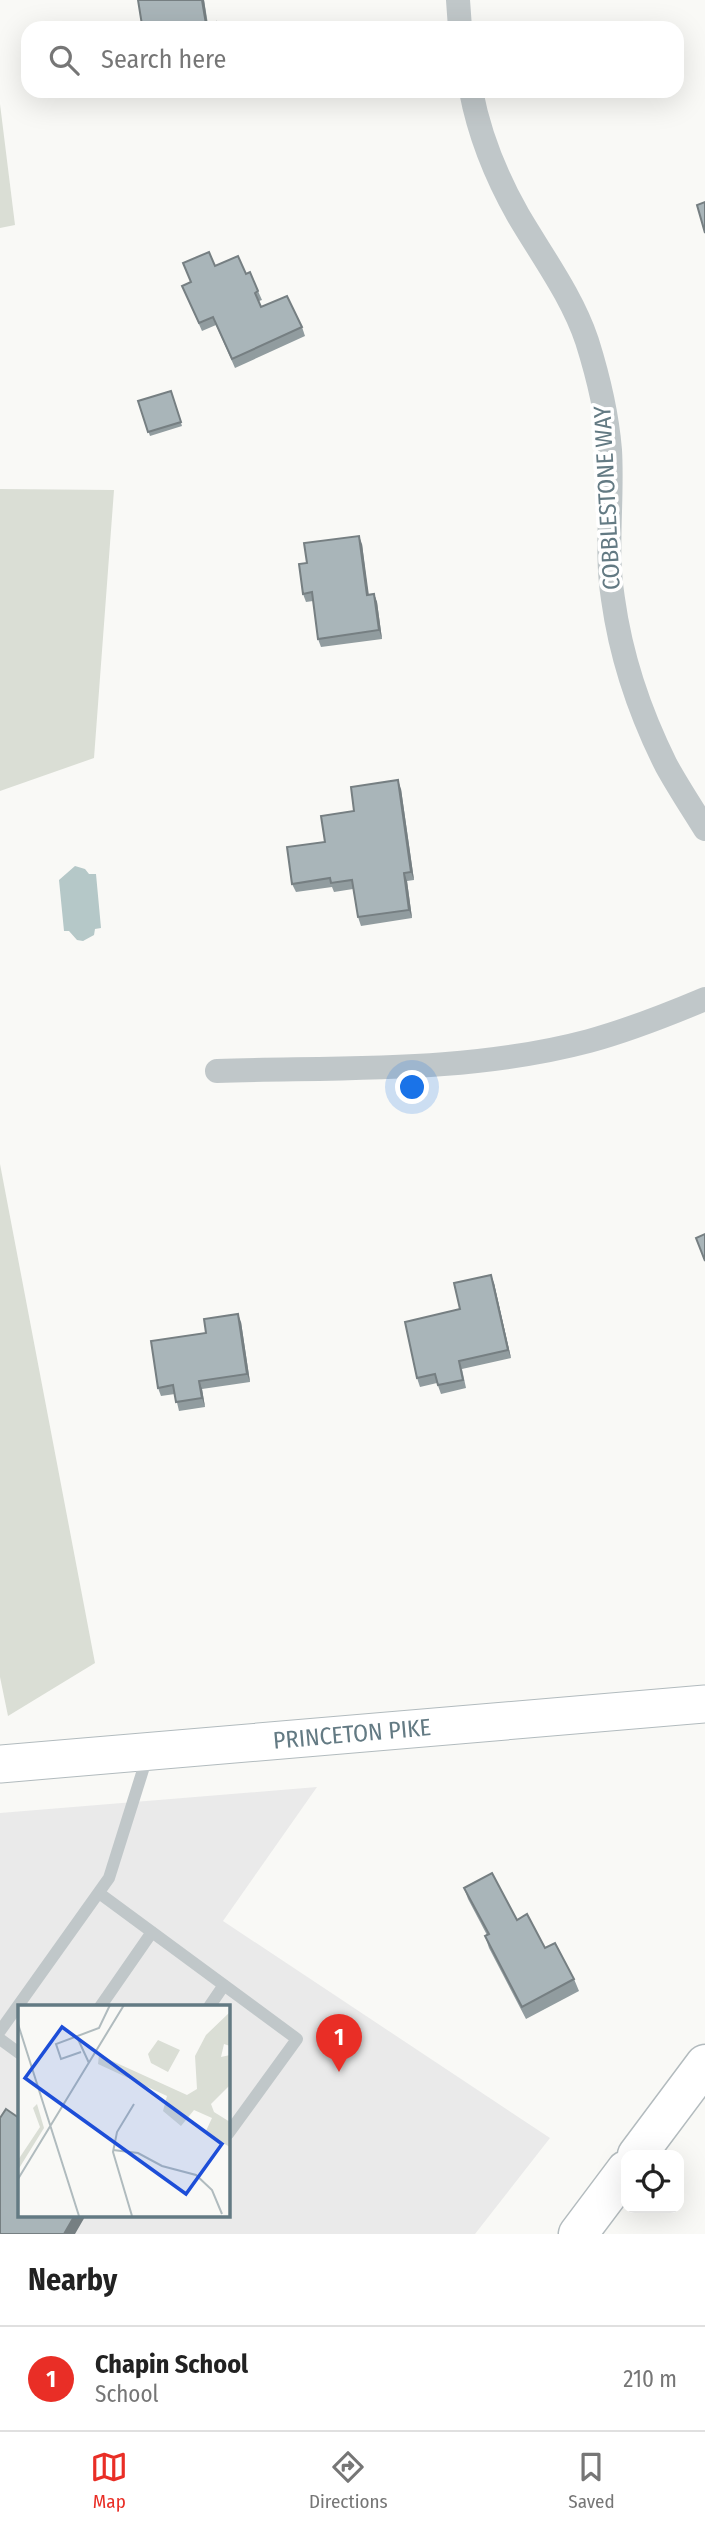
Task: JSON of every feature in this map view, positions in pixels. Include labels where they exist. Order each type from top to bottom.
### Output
[{"type":"main road","name":"PRINCETON PIKE","points":[[0,1764],[705,1704]]},
{"type":"main road","points":[[641,2150],[705,2064]]},
{"type":"main road","points":[[578,2234],[621,2177]]},
{"type":"street","points":[[457,0],[459,21]]},
{"type":"street","name":"COBBLESTONE WAY","points":[[473,98],[505,187],[564,290],[586,339],[603,397],[608,438],[608,530],[612,598],[624,656],[642,713],[667,767],[705,829]]},
{"type":"street","points":[[217,1071],[454,1063],[501,1058],[588,1041],[647,1023],[705,999]]},
{"type":"lane","points":[[19,2005],[109,1878],[149,1751]]},
{"type":"lane","points":[[99,1893],[296,2039],[229,2133]]},
{"type":"lane","points":[[101,2005],[152,1932]]},
{"type":"lane","points":[[210,2005],[224,1985]]},
{"type":"lane","points":[[0,2031],[18,2006]]},
{"type":"lane","points":[[0,2039],[18,2052]]},
{"type":"shaded area","points":[[0,104],[15,225],[0,228]]},
{"type":"shaded area","points":[[0,489],[114,490],[94,758],[0,791]]},
{"type":"shaded area","points":[[75,866],[85,869],[89,874],[96,874],[101,928],[95,929],[94,935],[83,941],[77,940],[69,931],[64,931],[59,880]]},
{"type":"shaded area","points":[[0,1164],[95,1663],[8,1716],[0,1677]]},
{"type":"shaded area","points":[[317,1787],[223,1921],[550,2138],[475,2234],[0,2234],[0,1813]]},
{"type":"building","points":[[138,0],[202,0],[206,21],[141,21]]},
{"type":"building","points":[[705,202],[705,233],[697,205]]},
{"type":"building","points":[[209,252],[215,266],[238,256],[246,274],[250,272],[261,307],[287,296],[302,327],[232,359],[213,317],[199,323],[182,286],[191,282],[183,263]]},
{"type":"building","points":[[171,391],[181,422],[148,432],[138,401]]},
{"type":"building","points":[[359,536],[367,595],[374,594],[379,630],[318,639],[312,592],[303,594],[299,564],[307,563],[304,543]]},
{"type":"building","points":[[398,780],[411,872],[404,873],[409,910],[358,917],[352,880],[331,883],[330,878],[292,884],[287,847],[325,842],[321,816],[354,811],[351,787]]},
{"type":"building","points":[[705,1234],[705,1261],[696,1238]]},
{"type":"building","points":[[491,1275],[508,1350],[459,1361],[463,1380],[438,1385],[435,1374],[417,1378],[405,1322],[460,1309],[454,1283]]},
{"type":"building","points":[[238,1314],[247,1374],[199,1381],[202,1398],[176,1402],[173,1385],[158,1388],[151,1341],[206,1333],[204,1319]]},
{"type":"building","points":[[492,1873],[517,1920],[527,1914],[545,1948],[555,1943],[574,1979],[522,2007],[485,1936],[489,1934],[464,1888]]},
{"type":"building","points":[[6,2109],[18,2117],[18,2216],[74,2216],[64,2234],[0,2234],[0,2118]]},
{"type":"place","name":"Chapin School","points":[[339,2072]]}]
